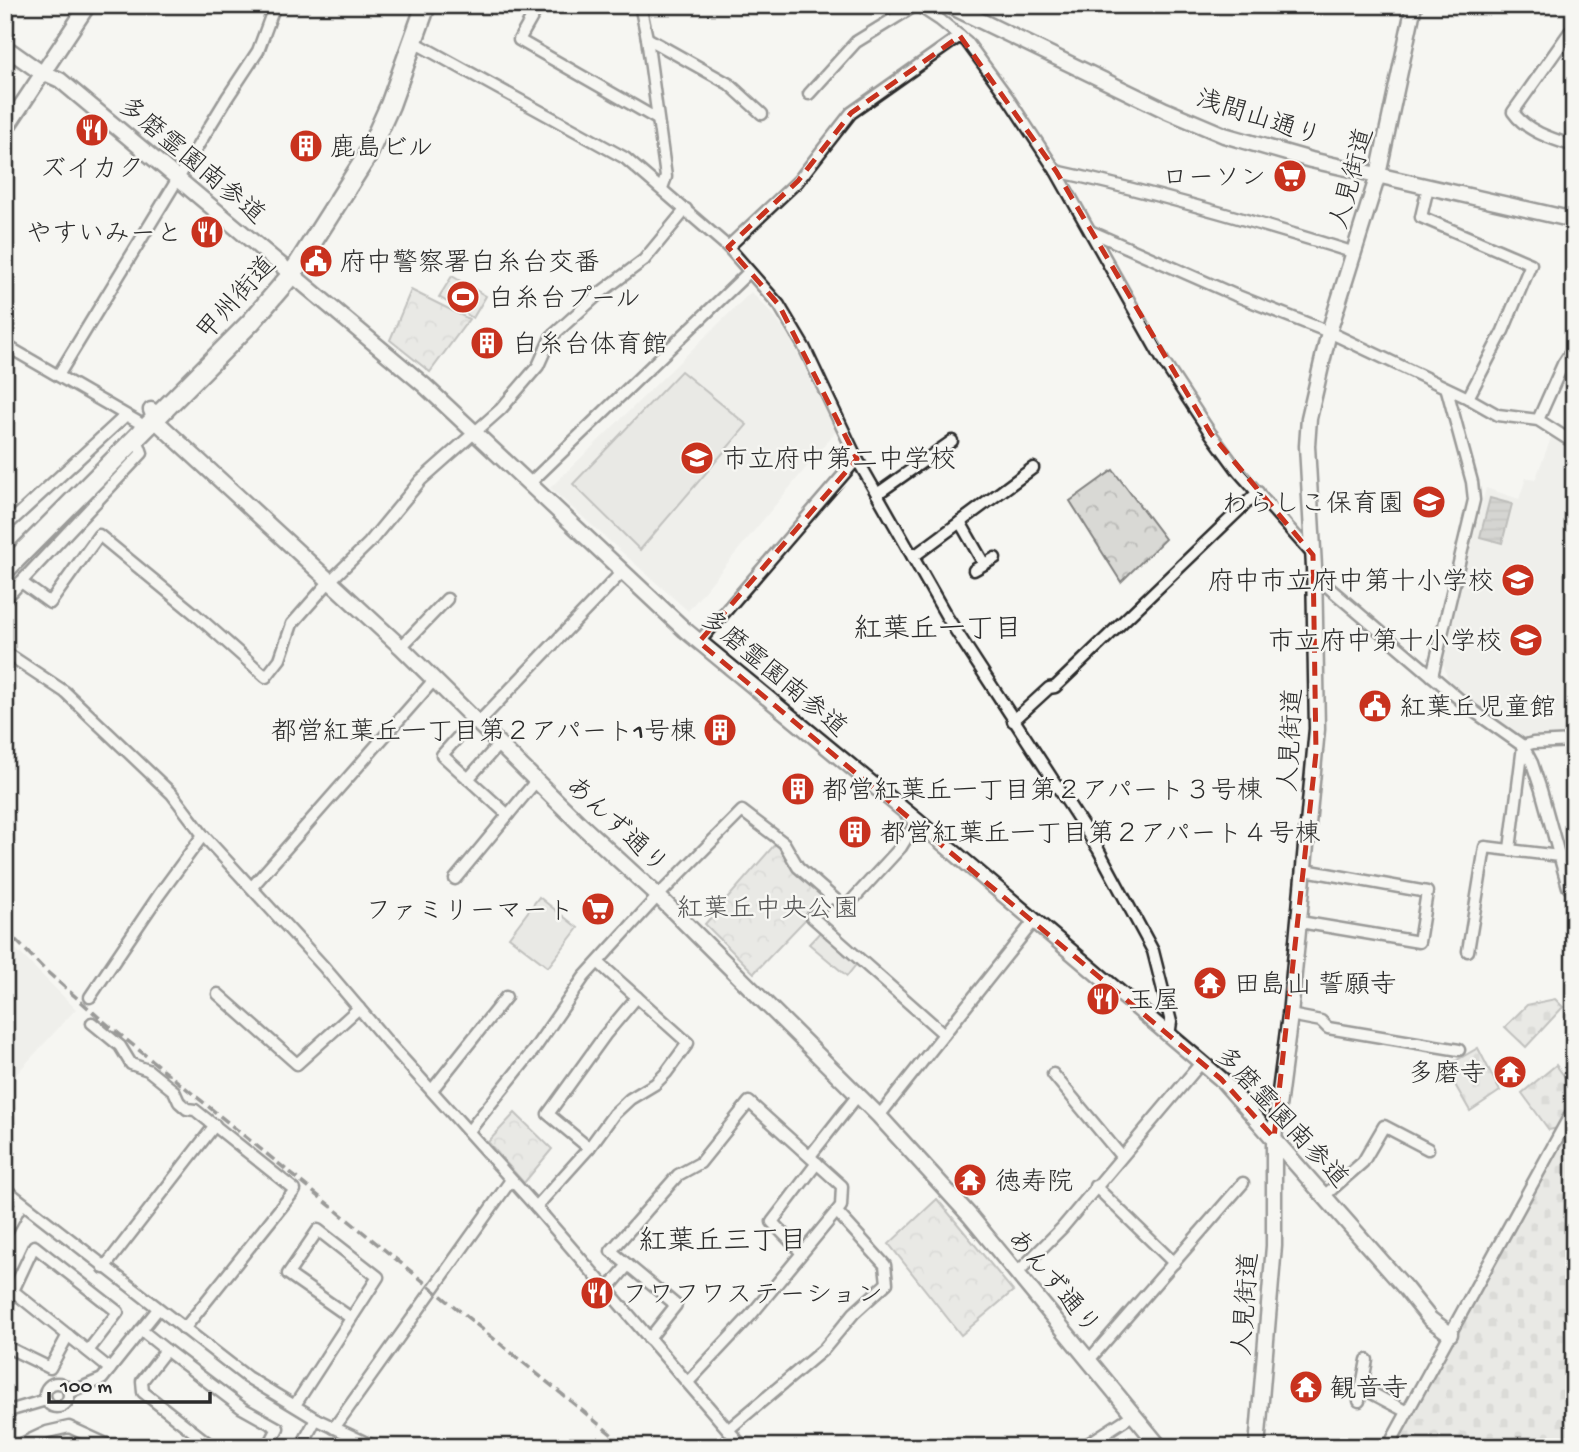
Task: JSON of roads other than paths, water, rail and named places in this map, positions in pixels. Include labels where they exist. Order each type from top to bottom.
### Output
[{"type":"highway","name":"甲州街道","points":[[288,271],[359,150],[387,87],[418,5]]},
{"type":"highway","name":"甲州街道","points":[[5,557],[288,271],[367,156],[390,104],[426,5]]},
{"type":"highway","name":"甲州街道","points":[[5,570],[141,421]]},
{"type":"street","points":[[5,130],[88,5]]},
{"type":"street","points":[[59,374],[258,51],[275,5]]},
{"type":"street","points":[[539,5],[519,40],[657,119]]},
{"type":"street","points":[[640,5],[666,177],[662,188]]},
{"type":"street","points":[[809,94],[856,42],[917,5],[960,36],[1008,99],[1056,172],[1163,361],[1211,434],[1239,472],[1313,555]]},
{"type":"street","name":"浅間山通り","points":[[948,5],[1198,124],[1278,152],[1574,220]]},
{"type":"street","name":"人見街道","points":[[1257,1447],[1274,1247],[1274,1138],[1300,922],[1317,729],[1314,579],[1307,446],[1309,418],[1329,332],[1378,175],[1414,5]]},
{"type":"street","points":[[1574,26],[1513,112],[1519,122],[1550,138],[1574,146]]},
{"type":"street","points":[[728,247],[798,181],[851,113],[960,36]]},
{"type":"street","points":[[647,38],[729,84],[762,114]]},
{"type":"street","points":[[414,42],[625,158],[728,247],[779,305],[804,347],[857,459],[949,620],[1098,849],[1153,951],[1171,1022],[1169,1036]]},
{"type":"street","name":"多磨霊園南参道","points":[[5,47],[60,80],[424,385],[699,642],[917,821],[1221,1079],[1425,1314],[1450,1334]]},
{"type":"street","points":[[1056,172],[1120,185],[1261,223],[1355,253]]},
{"type":"street","points":[[1428,187],[1421,217],[1531,264],[1503,331],[1468,398]]},
{"type":"street","points":[[21,582],[50,603],[99,535],[266,677],[280,659],[292,624],[329,582],[369,543],[421,480],[500,409],[538,366],[551,337],[600,293],[644,260],[685,209]]},
{"type":"street","points":[[1090,231],[1235,295],[1329,332],[1498,415],[1538,420],[1574,443]]},
{"type":"street","points":[[529,484],[750,272]]},
{"type":"street","points":[[5,345],[141,421]]},
{"type":"street","points":[[1538,420],[1574,346]]},
{"type":"street","points":[[1432,676],[1474,500],[1472,482],[1447,390]]},
{"type":"street","points":[[5,527],[141,421]]},
{"type":"street","points":[[5,599],[142,453],[141,421]]},
{"type":"street","name":"あんず通り","points":[[141,421],[401,647],[536,781],[658,896],[879,1116],[946,1188],[1160,1447]]},
{"type":"street","points":[[877,494],[952,441]]},
{"type":"street","points":[[699,642],[857,459]]},
{"type":"street","points":[[913,557],[1033,468]]},
{"type":"street","points":[[1013,721],[1049,688],[1055,687],[1258,492]]},
{"type":"street","points":[[960,522],[984,564]]},
{"type":"street","points":[[974,570],[995,558]]},
{"type":"street","points":[[508,815],[442,755],[622,572]]},
{"type":"street","points":[[1314,579],[1328,587],[1472,710],[1523,746],[1538,781],[1568,887],[1574,891]]},
{"type":"street","points":[[401,647],[447,599]]},
{"type":"street","points":[[5,652],[65,692],[85,709],[172,794],[203,835],[469,1131],[743,1447]]},
{"type":"street","points":[[252,887],[434,680]]},
{"type":"street","points":[[1523,746],[1574,741]]},
{"type":"street","points":[[468,779],[499,744]]},
{"type":"street","points":[[1510,849],[1523,746]]},
{"type":"street","points":[[455,879],[536,781]]},
{"type":"street","points":[[469,1131],[533,1051],[584,977],[658,896],[742,811],[783,844],[797,867],[845,908],[901,847],[917,821]]},
{"type":"street","points":[[90,997],[203,835]]},
{"type":"street","points":[[1468,951],[1485,847],[1559,856]]},
{"type":"street","points":[[1300,922],[1419,942],[1427,891],[1305,870]]},
{"type":"street","points":[[830,897],[813,916],[944,1034]]},
{"type":"street","points":[[879,1116],[1034,921]]},
{"type":"street","points":[[536,1207],[589,1148],[614,1114],[655,1084],[688,1043],[599,963]]},
{"type":"street","points":[[218,994],[297,1065],[359,1008]]},
{"type":"street","points":[[432,1090],[506,997]]},
{"type":"street","points":[[589,1148],[548,1114],[605,1035],[637,997]]},
{"type":"street","points":[[1290,1015],[1321,1021],[1328,1028],[1459,1050]]},
{"type":"street","points":[[92,1023],[120,1046],[131,1064],[148,1070],[174,1091],[179,1102],[187,1109],[195,1110],[295,1189],[184,1329]]},
{"type":"street","points":[[1017,1273],[1062,1228],[1201,1063]]},
{"type":"street","points":[[1053,1074],[1121,1156]]},
{"type":"street","points":[[801,1252],[772,1222],[858,1095]]},
{"type":"street","points":[[649,1339],[676,1305],[611,1251],[678,1175],[700,1163],[749,1102],[842,1186],[841,1206],[751,1315],[688,1382]]},
{"type":"street","points":[[1388,1447],[1574,1108]]},
{"type":"street","points":[[104,1268],[215,1125]]},
{"type":"street","points":[[1324,1196],[1363,1163],[1384,1126],[1428,1149]]},
{"type":"street","points":[[334,1428],[512,1180]]},
{"type":"street","points":[[1089,1360],[1242,1184]]},
{"type":"street","points":[[1095,1186],[1174,1263]]},
{"type":"street","points":[[5,1189],[247,1377],[316,1419],[375,1447]]},
{"type":"street","points":[[5,1234],[22,1203]]},
{"type":"street","points":[[729,1429],[824,1349],[853,1313],[887,1283],[885,1265],[837,1212]]},
{"type":"street","points":[[295,1405],[378,1277],[318,1230],[288,1274],[351,1318]]},
{"type":"street","points":[[5,1308],[14,1284],[34,1247],[118,1312],[88,1351]]},
{"type":"street","points":[[607,1290],[628,1265]]},
{"type":"street","points":[[13,1291],[110,1369]]},
{"type":"street","points":[[69,1393],[91,1386],[102,1379],[158,1309]]},
{"type":"street","points":[[141,1330],[242,1408],[278,1429],[268,1447]]},
{"type":"street","points":[[5,1346],[50,1368],[68,1335]]},
{"type":"street","points":[[166,1350],[142,1381],[142,1392],[209,1444],[209,1447]]},
{"type":"street","points":[[1359,1401],[1367,1360]]},
{"type":"street","points":[[53,1383],[65,1386],[69,1393],[67,1402],[60,1407],[51,1406],[46,1399],[47,1389],[53,1383]]},
{"type":"street","points":[[1362,1388],[1407,1412]]},
{"type":"street","points":[[8,1407],[46,1399]]},
{"type":"street","points":[[1083,1447],[1134,1414]]},
{"type":"street","points":[[301,1447],[316,1419]]},
{"type":"street","points":[[15,1447],[47,1432],[69,1427],[113,1447]]},
{"type":"railway","points":[[5,929],[45,970],[102,1020],[627,1447]]},
{"type":"place","name":"ズイカク","points":[[92,130]]},
{"type":"place","name":"鹿島ビル","points":[[306,146]]},
{"type":"place","name":"ローソン","points":[[1290,176]]},
{"type":"place","name":"やすいみーと","points":[[207,232]]},
{"type":"place","name":"府中警察署白糸台交番","points":[[316,261]]},
{"type":"place","name":"白糸台プール","points":[[463,297]]},
{"type":"place","name":"白糸台体育館","points":[[487,343]]},
{"type":"place","name":"市立府中第二中学校","points":[[697,458]]},
{"type":"place","name":"わらしこ保育園","points":[[1429,502]]},
{"type":"place","name":"府中市立府中第十小学校","points":[[1518,580]]},
{"type":"place","name":"市立府中第十小学校","points":[[1526,640]]},
{"type":"place","name":"紅葉丘児童館","points":[[1375,706]]},
{"type":"place","name":"都営紅葉丘一丁目第２アパート1号棟","points":[[720,730]]},
{"type":"place","name":"都営紅葉丘一丁目第２アパート３号棟","points":[[798,789]]},
{"type":"place","name":"都営紅葉丘一丁目第２アパート４号棟","points":[[855,832]]},
{"type":"place","name":"ファミリーマート","points":[[598,909]]},
{"type":"place","name":"田島山 誓願寺","points":[[1210,983]]},
{"type":"place","name":"玉屋","points":[[1103,999]]},
{"type":"place","name":"多磨寺","points":[[1510,1072]]},
{"type":"place","name":"徳寿院","points":[[970,1180]]},
{"type":"place","name":"フワフワステーション","points":[[597,1293]]},
{"type":"place","name":"観音寺","points":[[1306,1387]]},
{"type":"district","name":"紅葉丘一丁目","points":[[938,627]]},
{"type":"district","name":"紅葉丘三丁目","points":[[723,1239]]},
{"type":"park label","name":"紅葉丘中央公園","points":[[768,907]]}]
